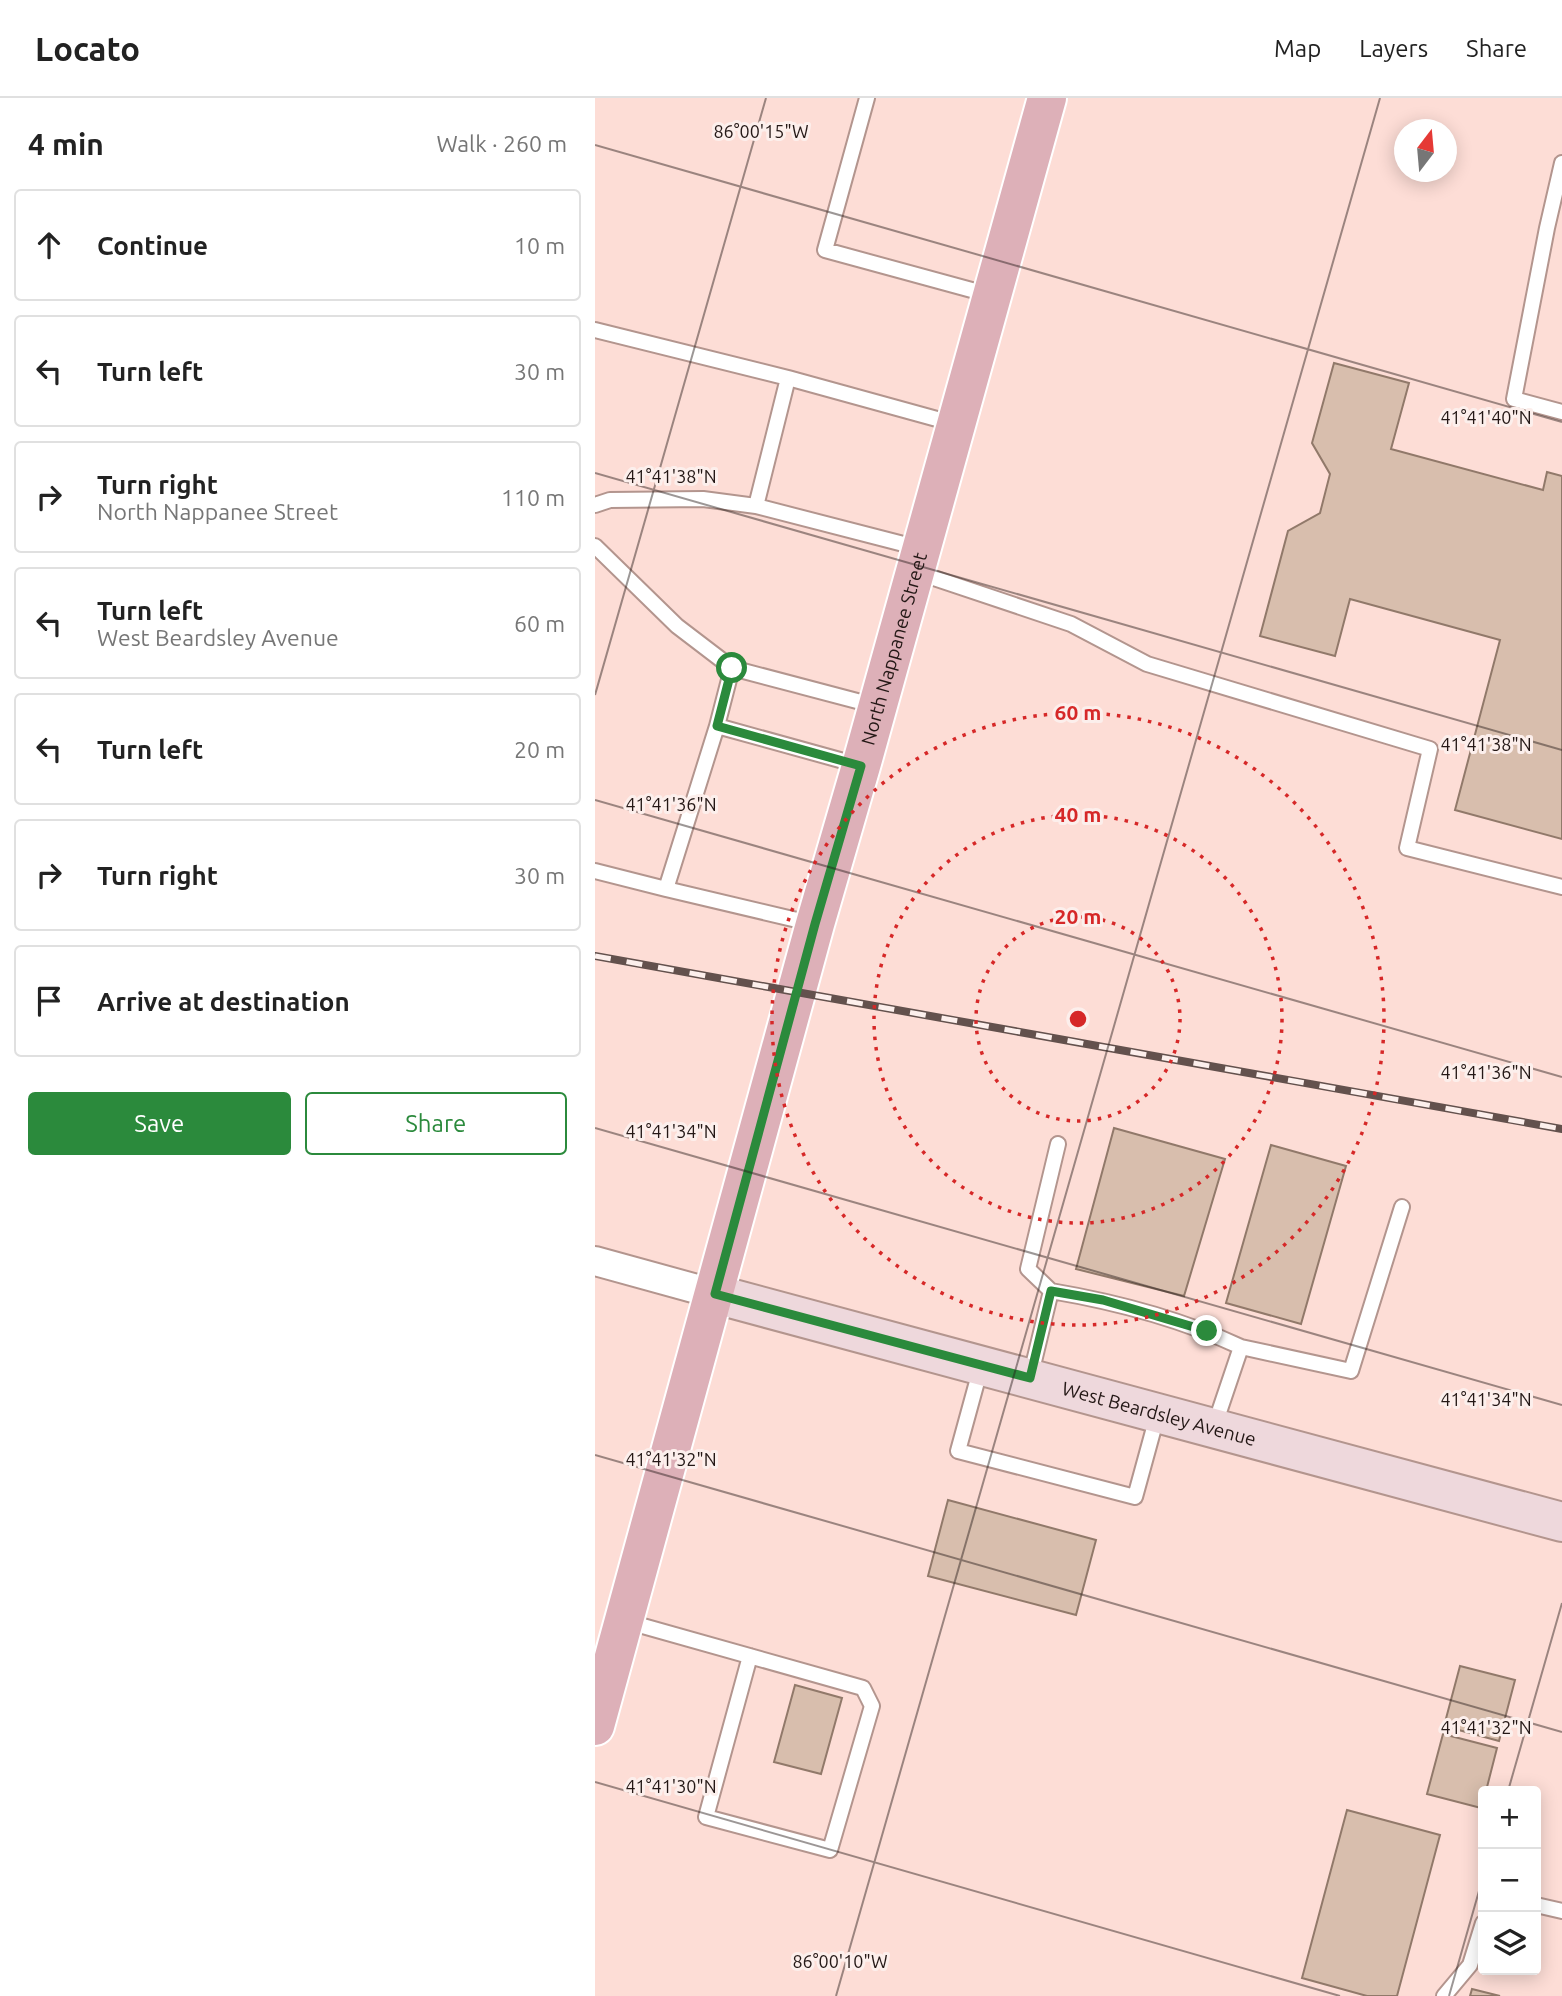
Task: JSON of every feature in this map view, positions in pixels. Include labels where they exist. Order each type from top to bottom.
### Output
[{"type":"main road","name":"North Nappanee Street","points":[[595,1726],[604,1658],[624,1621],[815,924],[1047,98]]},
{"type":"main road","name":"West Beardsley Avenue","points":[[715,1294],[1562,1521]]},
{"type":"street","name":"West Beardsley Avenue","points":[[595,1261],[715,1294]]},
{"type":"lane","points":[[867,98],[825,250],[992,295]]},
{"type":"lane","points":[[1562,163],[1514,400],[1562,412]]},
{"type":"lane","points":[[595,330],[788,378],[956,424]]},
{"type":"lane","points":[[757,506],[788,378]]},
{"type":"lane","points":[[595,505],[610,500],[703,499],[757,506],[918,560],[1071,624],[1147,664],[1430,749],[1407,848],[1562,887]]},
{"type":"lane","points":[[595,545],[677,626],[732,668],[877,706]]},
{"type":"lane","points":[[666,889],[717,726],[732,668]]},
{"type":"lane","points":[[717,726],[861,766]]},
{"type":"lane","points":[[595,871],[815,924]]},
{"type":"lane","points":[[1058,1144],[1028,1269],[1051,1291],[1103,1300],[1207,1331],[1241,1347],[1351,1371],[1402,1207]]},
{"type":"lane","points":[[1030,1378],[1051,1291]]},
{"type":"lane","points":[[1214,1428],[1241,1347]]},
{"type":"lane","points":[[981,1366],[958,1451],[1135,1497],[1158,1413]]},
{"type":"lane","points":[[624,1621],[750,1656],[863,1688],[872,1706],[830,1850],[706,1817],[750,1656]]},
{"type":"lane","points":[[1541,1906],[1562,1911]]},
{"type":"lane","points":[[1444,1996],[1471,1965],[1478,1940]]},
{"type":"building","points":[[1334,363],[1409,383],[1391,449],[1543,490],[1547,472],[1562,476],[1562,839],[1455,810],[1500,640],[1350,599],[1335,656],[1260,636],[1288,531],[1320,513],[1330,474],[1312,443]]},
{"type":"building","points":[[1114,1128],[1225,1159],[1184,1296],[1076,1269]]},
{"type":"building","points":[[1271,1145],[1346,1166],[1301,1324],[1226,1303]]},
{"type":"building","points":[[948,1500],[1096,1540],[1076,1615],[928,1576]]},
{"type":"building","points":[[1460,1666],[1515,1680],[1499,1741],[1444,1726]]},
{"type":"building","points":[[795,1685],[842,1698],[821,1774],[774,1762]]},
{"type":"building","points":[[1443,1734],[1497,1748],[1487,1786],[1478,1786],[1478,1807],[1427,1794]]},
{"type":"building","points":[[1347,1810],[1440,1835],[1397,1996],[1367,1996],[1302,1978]]},
{"type":"building","points":[[1472,1989],[1500,1996],[1470,1996]]},
{"type":"railway","points":[[595,956],[1562,1129]]},
{"type":"route","points":[[732,668],[717,726],[861,766],[815,924],[715,1294],[1030,1378],[1051,1291],[1103,1300],[1207,1331]]}]
